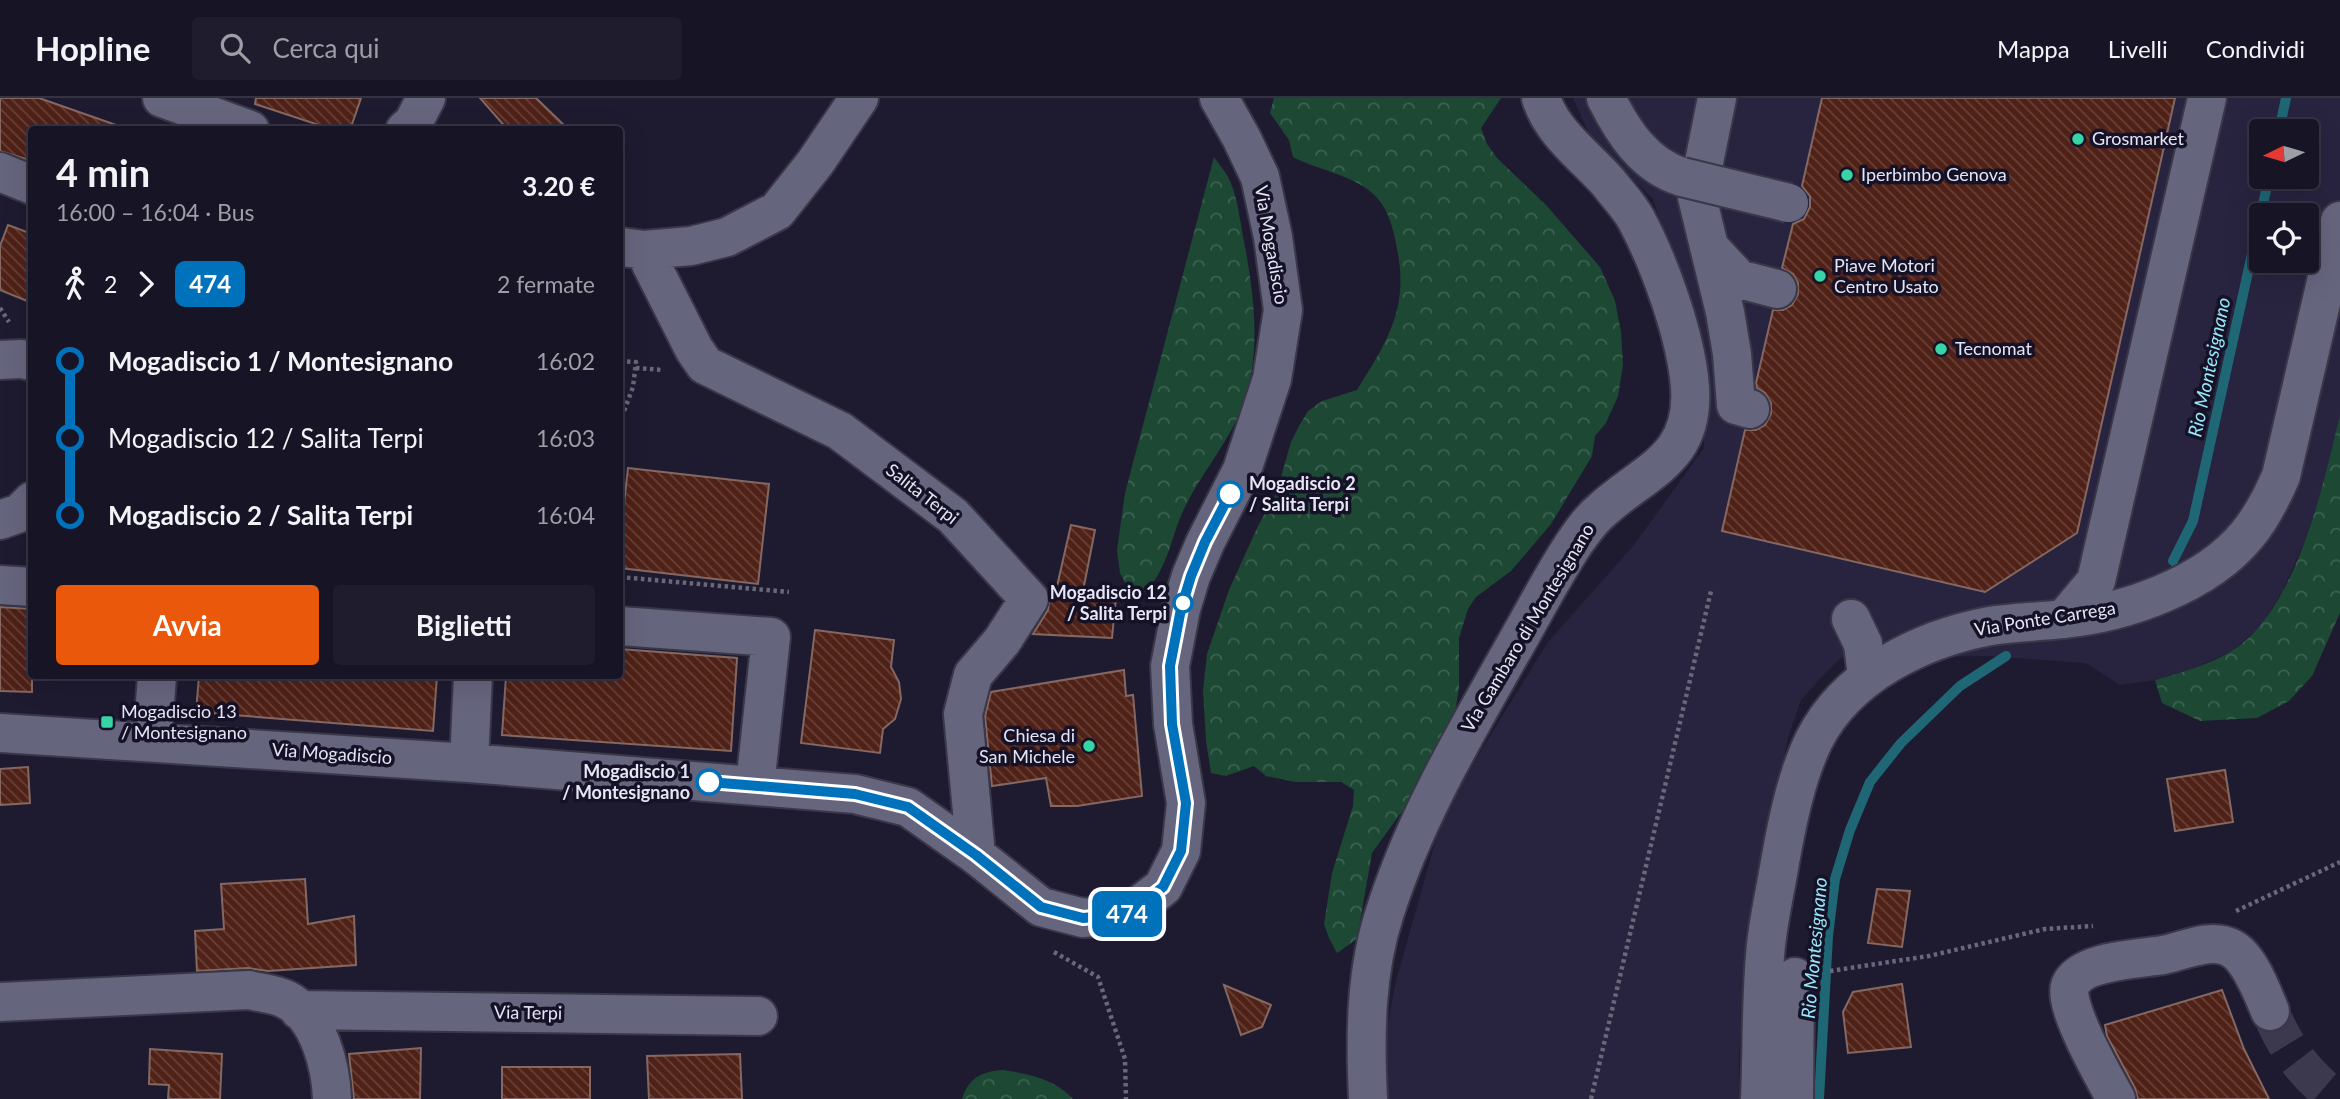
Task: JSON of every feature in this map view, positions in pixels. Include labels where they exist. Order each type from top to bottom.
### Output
[{"type":"street","points":[[162,98],[239,126]]},
{"type":"street","points":[[632,248],[691,246],[727,237],[777,211],[815,163],[859,98]]},
{"type":"street","name":"Via Gambaro di Montesignano","points":[[1368,1099],[1365,1031],[1371,977],[1384,913],[1419,824],[1474,718],[1571,548],[1603,508],[1672,456],[1682,438],[1688,416],[1690,389],[1686,360],[1673,310],[1650,248],[1634,216],[1607,182],[1555,126],[1544,110],[1541,98]]},
{"type":"street","points":[[1606,98],[1624,131],[1641,152],[1666,172],[1789,203]]},
{"type":"street","points":[[1717,98],[1696,197],[1730,344],[1736,405],[1750,410]]},
{"type":"street","points":[[2064,619],[2096,581],[2207,98]]},
{"type":"street","name":"Via Mogadiscio","points":[[0,733],[469,763],[855,794],[908,807],[976,855],[1041,907],[1083,918],[1128,914],[1163,887],[1181,851],[1186,803],[1172,724],[1170,666],[1181,609],[1191,576],[1205,542],[1242,470],[1272,379],[1283,310],[1273,237],[1259,177],[1222,101]]},
{"type":"street","points":[[0,172],[28,183]]},
{"type":"street","name":"Via Ponte Carrega","points":[[1760,1099],[1765,955],[1788,814],[1813,742],[1827,718],[1844,697],[1867,677],[1894,660],[1933,642],[1959,633],[2017,622],[2094,614],[2143,602],[2183,585],[2246,537],[2267,507],[2281,476],[2340,221]]},
{"type":"street","points":[[1709,247],[1739,279],[1777,289]]},
{"type":"street","name":"Salita Terpi","points":[[632,248],[705,365],[841,431],[953,516],[1028,599],[1002,641],[973,676],[963,714],[976,855]]},
{"type":"street","points":[[0,360],[28,360]]},
{"type":"street","points":[[0,520],[20,513],[28,505]]},
{"type":"street","points":[[0,585],[28,587]]},
{"type":"street","points":[[1851,619],[1863,644],[1867,677]]},
{"type":"street","points":[[623,626],[771,636],[755,786]]},
{"type":"street","points":[[152,743],[157,679]]},
{"type":"street","points":[[469,763],[473,679]]},
{"type":"street","points":[[2116,1099],[2088,1047],[2070,1000],[2069,988],[2074,979],[2091,968],[2114,961],[2221,944],[2239,953],[2258,981],[2270,1011]]},
{"type":"street","points":[[1794,1099],[1796,976]]},
{"type":"street","name":"Via Terpi","points":[[0,1002],[249,990],[288,1000],[299,1010],[758,1016]]},
{"type":"street","points":[[299,1010],[324,1049],[331,1078],[332,1099]]},
{"type":"path","points":[[623,361],[636,362],[633,387],[623,414]]},
{"type":"path","points":[[623,577],[789,592]]},
{"type":"path","points":[[1591,1099],[1710,591]]},
{"type":"path","points":[[2225,916],[2340,862]]},
{"type":"path","points":[[1841,969],[1929,956],[1993,941]]},
{"type":"path","points":[[1051,950],[1098,977],[1125,1059],[1126,1099]]},
{"type":"shaded area","points":[[1573,98],[2340,98],[2340,414],[2325,479],[2306,538],[2283,590],[2260,627],[2232,651],[2188,671],[2155,680],[2120,685],[2086,663],[1990,656],[1841,658],[1818,681],[1801,700],[1788,737],[1749,940],[1739,1054],[1739,1099],[1384,1099],[1382,1053],[1396,981],[1444,811],[1548,642],[1634,545],[1704,448],[1703,383],[1691,315],[1653,199],[1591,138]]},
{"type":"green space","points":[[1274,98],[1501,98],[1481,128],[1487,144],[1497,158],[1546,205],[1600,267],[1615,301],[1621,332],[1623,365],[1618,396],[1606,423],[1595,436],[1592,456],[1551,524],[1511,571],[1476,597],[1468,609],[1459,638],[1459,688],[1454,718],[1408,803],[1372,853],[1357,939],[1337,953],[1324,924],[1332,873],[1353,806],[1354,790],[1341,782],[1296,782],[1266,776],[1254,766],[1226,776],[1211,773],[1206,741],[1203,690],[1207,654],[1229,590],[1276,494],[1291,442],[1308,411],[1322,401],[1357,390],[1388,336],[1399,302],[1399,262],[1392,226],[1384,207],[1362,186],[1293,157],[1289,140],[1270,113]]},
{"type":"green space","points":[[1214,157],[1230,181],[1238,210],[1250,274],[1254,318],[1253,362],[1237,419],[1185,507],[1157,577],[1140,596],[1130,592],[1120,573],[1117,550],[1125,493]]},
{"type":"green space","points":[[2340,414],[2340,613],[2312,676],[2289,701],[2257,718],[2200,721],[2162,703],[2155,680],[2194,668],[2230,652],[2253,633],[2273,608],[2290,578],[2304,544],[2316,509]]},
{"type":"green space","points":[[1003,1070],[1050,1082],[1073,1099],[962,1099],[968,1086],[977,1077]]},
{"type":"building","points":[[0,98],[39,98],[116,125],[28,126],[28,160],[0,151]]},
{"type":"building","points":[[256,98],[361,98],[351,126],[322,126],[255,104]]},
{"type":"building","points":[[480,98],[536,98],[565,126],[504,126]]},
{"type":"building","name":"Tecnomat","points":[[1822,98],[2175,98],[2077,533],[1985,592],[1722,531],[1745,430],[1756,430],[1765,425],[1771,414],[1771,403],[1765,393],[1757,388],[1756,383],[1773,310],[1783,310],[1792,305],[1798,294],[1798,283],[1793,274],[1782,268],[1793,224],[1804,219],[1810,207],[1810,196],[1802,186]]},
{"type":"building","points":[[8,225],[28,232],[28,301],[0,290],[0,246]]},
{"type":"building","points":[[628,468],[769,484],[758,584],[623,568],[623,513]]},
{"type":"building","points":[[1071,525],[1095,530],[1082,596],[1116,597],[1112,638],[1033,634],[1048,610],[1050,595],[1055,595]]},
{"type":"building","points":[[0,607],[28,609],[28,679],[32,679],[32,692],[0,691]]},
{"type":"building","points":[[815,630],[894,640],[891,667],[899,682],[901,699],[895,719],[883,729],[880,753],[801,743]]},
{"type":"building","points":[[623,649],[737,658],[731,751],[502,735],[506,679],[623,679]]},
{"type":"building","name":"Chiesa di San Michele","points":[[1124,670],[1126,696],[1133,695],[1142,796],[1077,806],[1051,806],[1046,778],[992,786],[985,716],[991,692]]},
{"type":"building","points":[[199,679],[437,679],[433,731],[196,712]]},
{"type":"building","points":[[28,767],[30,803],[0,805],[0,769]]},
{"type":"building","points":[[2225,770],[2233,822],[2175,831],[2167,779]]},
{"type":"building","points":[[305,879],[308,924],[354,916],[356,965],[268,971],[248,968],[197,971],[195,931],[224,929],[221,884]]},
{"type":"building","points":[[1877,889],[1910,891],[1902,947],[1868,943]]},
{"type":"building","points":[[1902,984],[1911,1047],[1848,1053],[1843,1012],[1853,992]]},
{"type":"building","points":[[1224,985],[1271,1005],[1262,1027],[1241,1035]]},
{"type":"building","points":[[2222,990],[2244,1049],[2269,1099],[2138,1099],[2135,1088],[2107,1036],[2105,1025]]},
{"type":"building","points":[[421,1048],[420,1099],[354,1099],[349,1054]]},
{"type":"building","points":[[150,1049],[222,1054],[220,1099],[168,1099],[169,1085],[149,1084]]},
{"type":"building","points":[[740,1054],[742,1099],[649,1099],[647,1056]]},
{"type":"building","points":[[502,1067],[590,1067],[590,1099],[502,1099]]},
{"type":"waterway","name":"Rio Montesignano","points":[[2282,119],[2286,98]]},
{"type":"waterway","name":"Rio Montesignano","points":[[2173,561],[2193,521],[2266,189]]},
{"type":"waterway","name":"Rio Montesignano","points":[[1819,1099],[1828,936],[1835,879],[1850,830],[1870,782],[1901,743],[1960,686],[2006,656]]},
{"type":"tunnel","points":[[2270,1011],[2297,1060],[2316,1081],[2338,1099]]},
{"type":"bus line","name":"474","points":[[709,782],[855,794],[908,807],[976,855],[1041,907],[1083,918],[1128,914],[1163,887],[1181,851],[1186,803],[1172,724],[1170,666],[1181,609],[1191,576],[1230,494]]},
{"type":"place","name":"Grosmarket","points":[[2078,139]]},
{"type":"place","name":"Iperbimbo Genova","points":[[1847,175]]},
{"type":"place","name":"Piave Motori Centro Usato","points":[[1820,276]]},
{"type":"place","name":"Tecnomat","points":[[1941,349]]},
{"type":"place","name":"Mogadiscio 2 / Salita Terpi","points":[[1230,494]]},
{"type":"place","name":"Mogadiscio 12 / Salita Terpi","points":[[1183,603]]},
{"type":"place","name":"Mogadiscio 13 / Montesignano","points":[[107,722]]},
{"type":"place","name":"Chiesa di San Michele","points":[[1089,746]]},
{"type":"place","name":"Mogadiscio 1 / Montesignano","points":[[709,782]]}]
